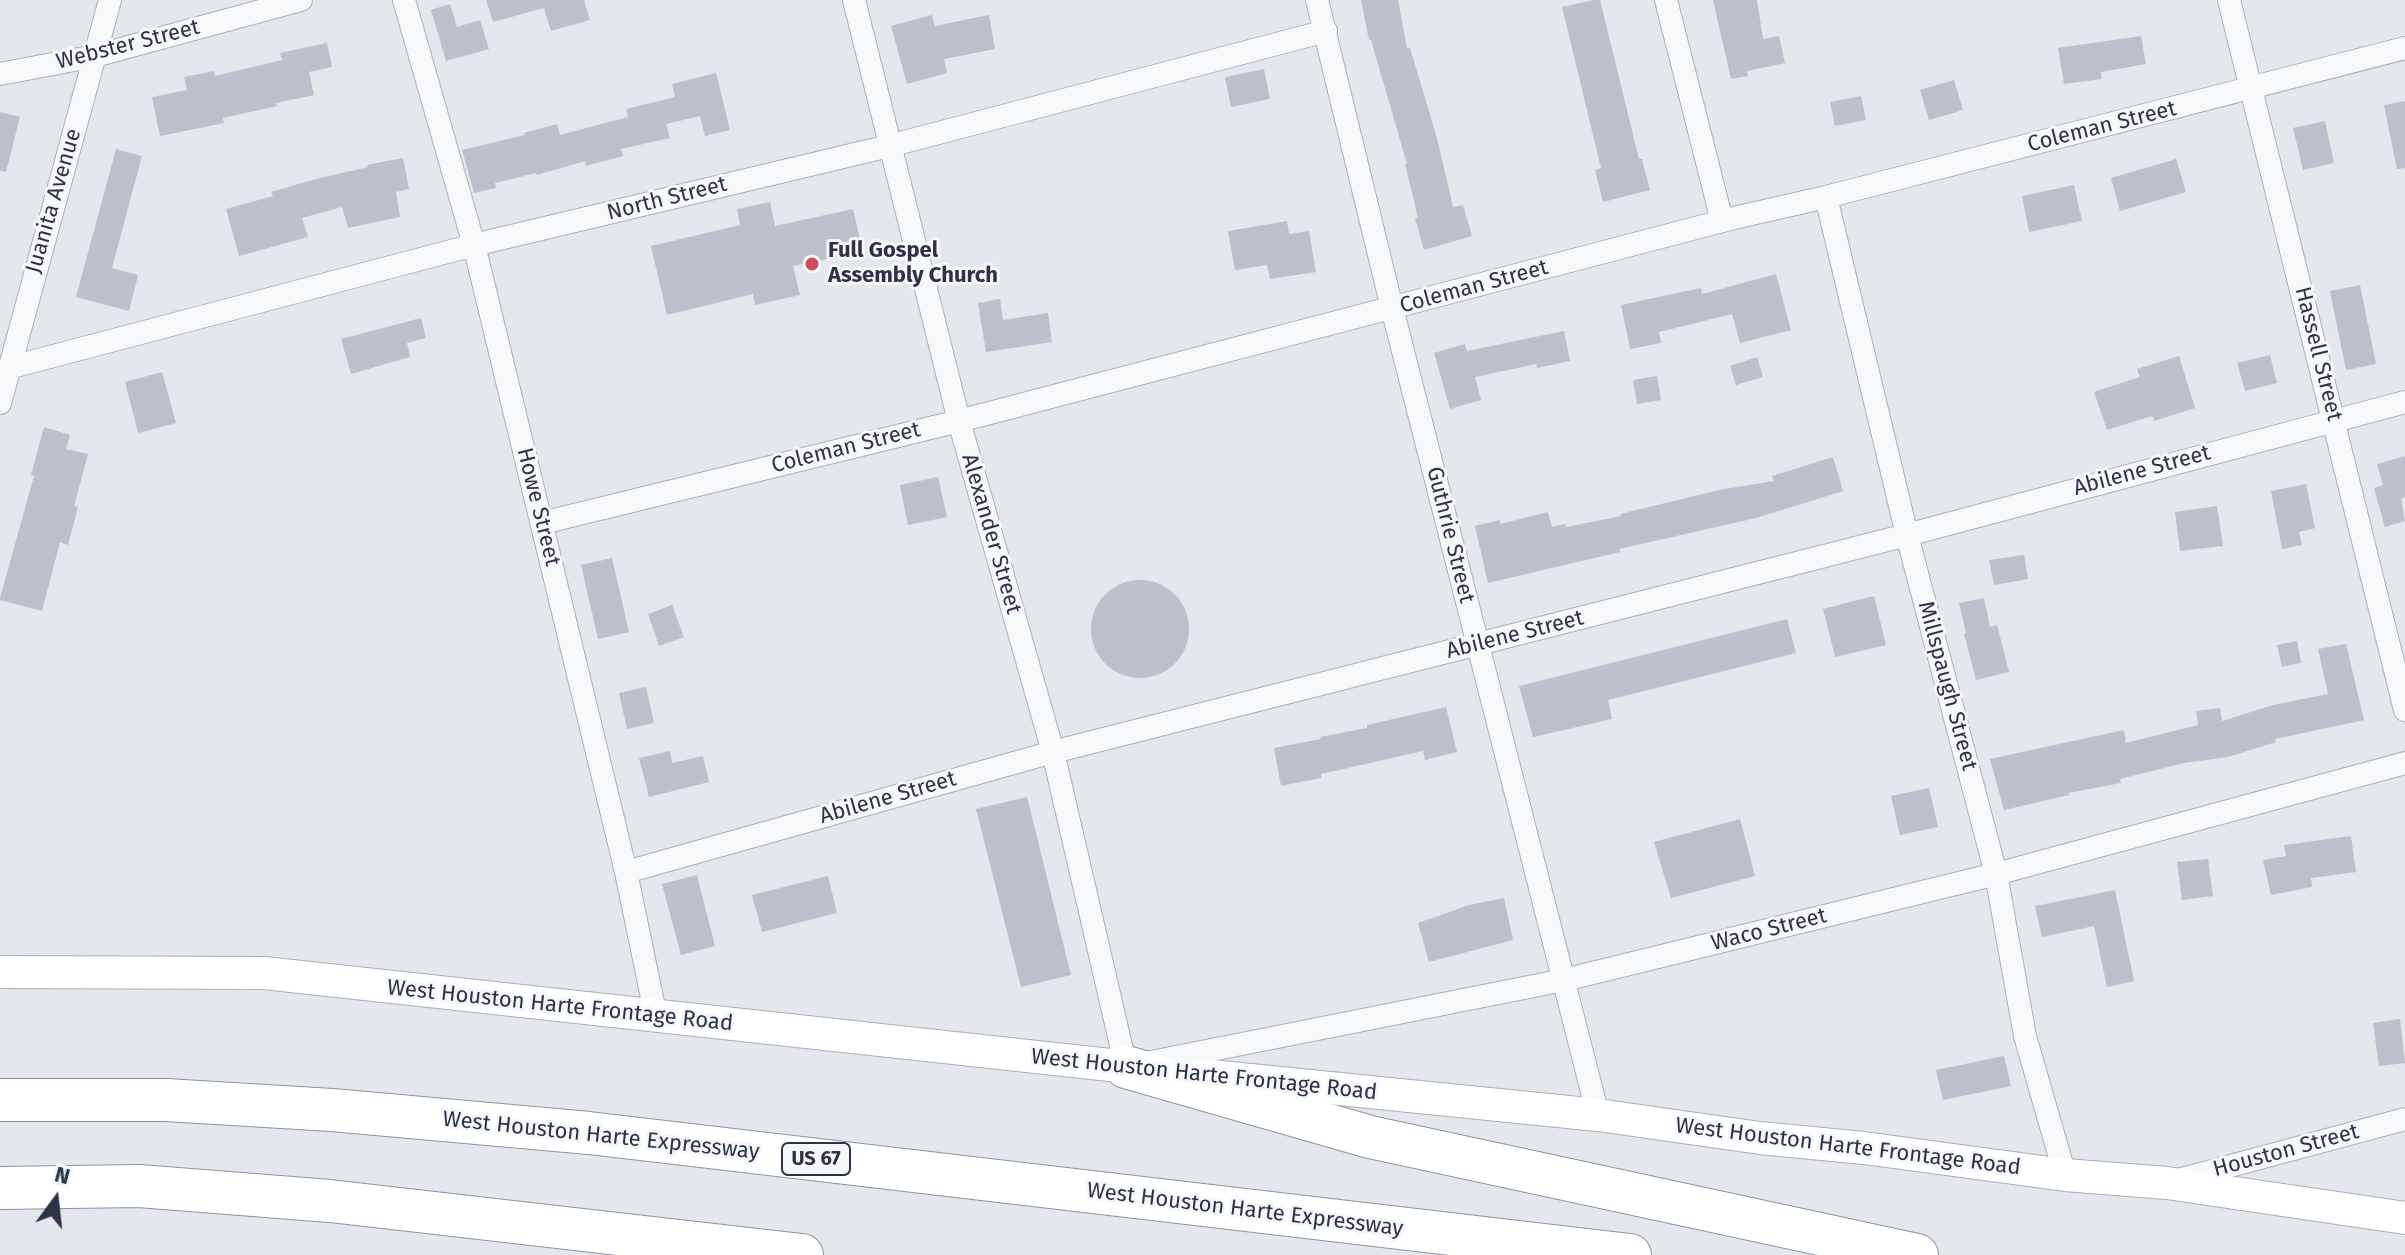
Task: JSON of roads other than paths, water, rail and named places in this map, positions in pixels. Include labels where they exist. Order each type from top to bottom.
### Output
[{"type":"highway","points":[[1126,1067],[1370,1137],[1917,1255]]},
{"type":"highway","name":"West Houston Harte Expressway","points":[[0,1100],[166,1100],[332,1110],[589,1133],[1630,1255]]},
{"type":"highway","points":[[0,1188],[139,1186],[330,1201],[802,1255]]},
{"type":"main road","name":"West Houston Harte Frontage Road","points":[[0,972],[264,973],[1598,1115],[2065,1175],[2167,1183],[2405,1218]]},
{"type":"street","name":"Juanita Avenue","points":[[0,403],[110,0]]},
{"type":"street","name":"Webster Street","points":[[0,74],[95,56],[301,0]]},
{"type":"street","name":"Howe Street","points":[[404,0],[474,245],[626,872],[656,1017]]},
{"type":"street","name":"Alexander Street","points":[[854,0],[959,421],[1053,752],[1126,1067]]},
{"type":"street","name":"Guthrie Street","points":[[1317,0],[1392,308],[1598,1115]]},
{"type":"street","points":[[1666,0],[1722,221]]},
{"type":"street","name":"Hassell Street","points":[[2229,0],[2405,710]]},
{"type":"street","name":"North Street","points":[[8,368],[474,245],[889,146],[1326,31]]},
{"type":"street","name":"Coleman Street","points":[[542,523],[959,421],[1722,221],[2253,89],[2405,48]]},
{"type":"street","name":"Millspaugh Street","points":[[1826,197],[1907,535],[1996,874],[2025,1036],[2065,1175]]},
{"type":"street","name":"Abilene Street","points":[[626,872],[1053,752],[1907,535],[2405,402]]},
{"type":"street","name":"Waco Street","points":[[1126,1067],[1564,980],[1996,874],[2405,763]]},
{"type":"street","name":"Houston Street","points":[[2167,1183],[2405,1119]]},
{"type":"place","name":"Full Gospel Assembly Church","points":[[812,264]]}]
